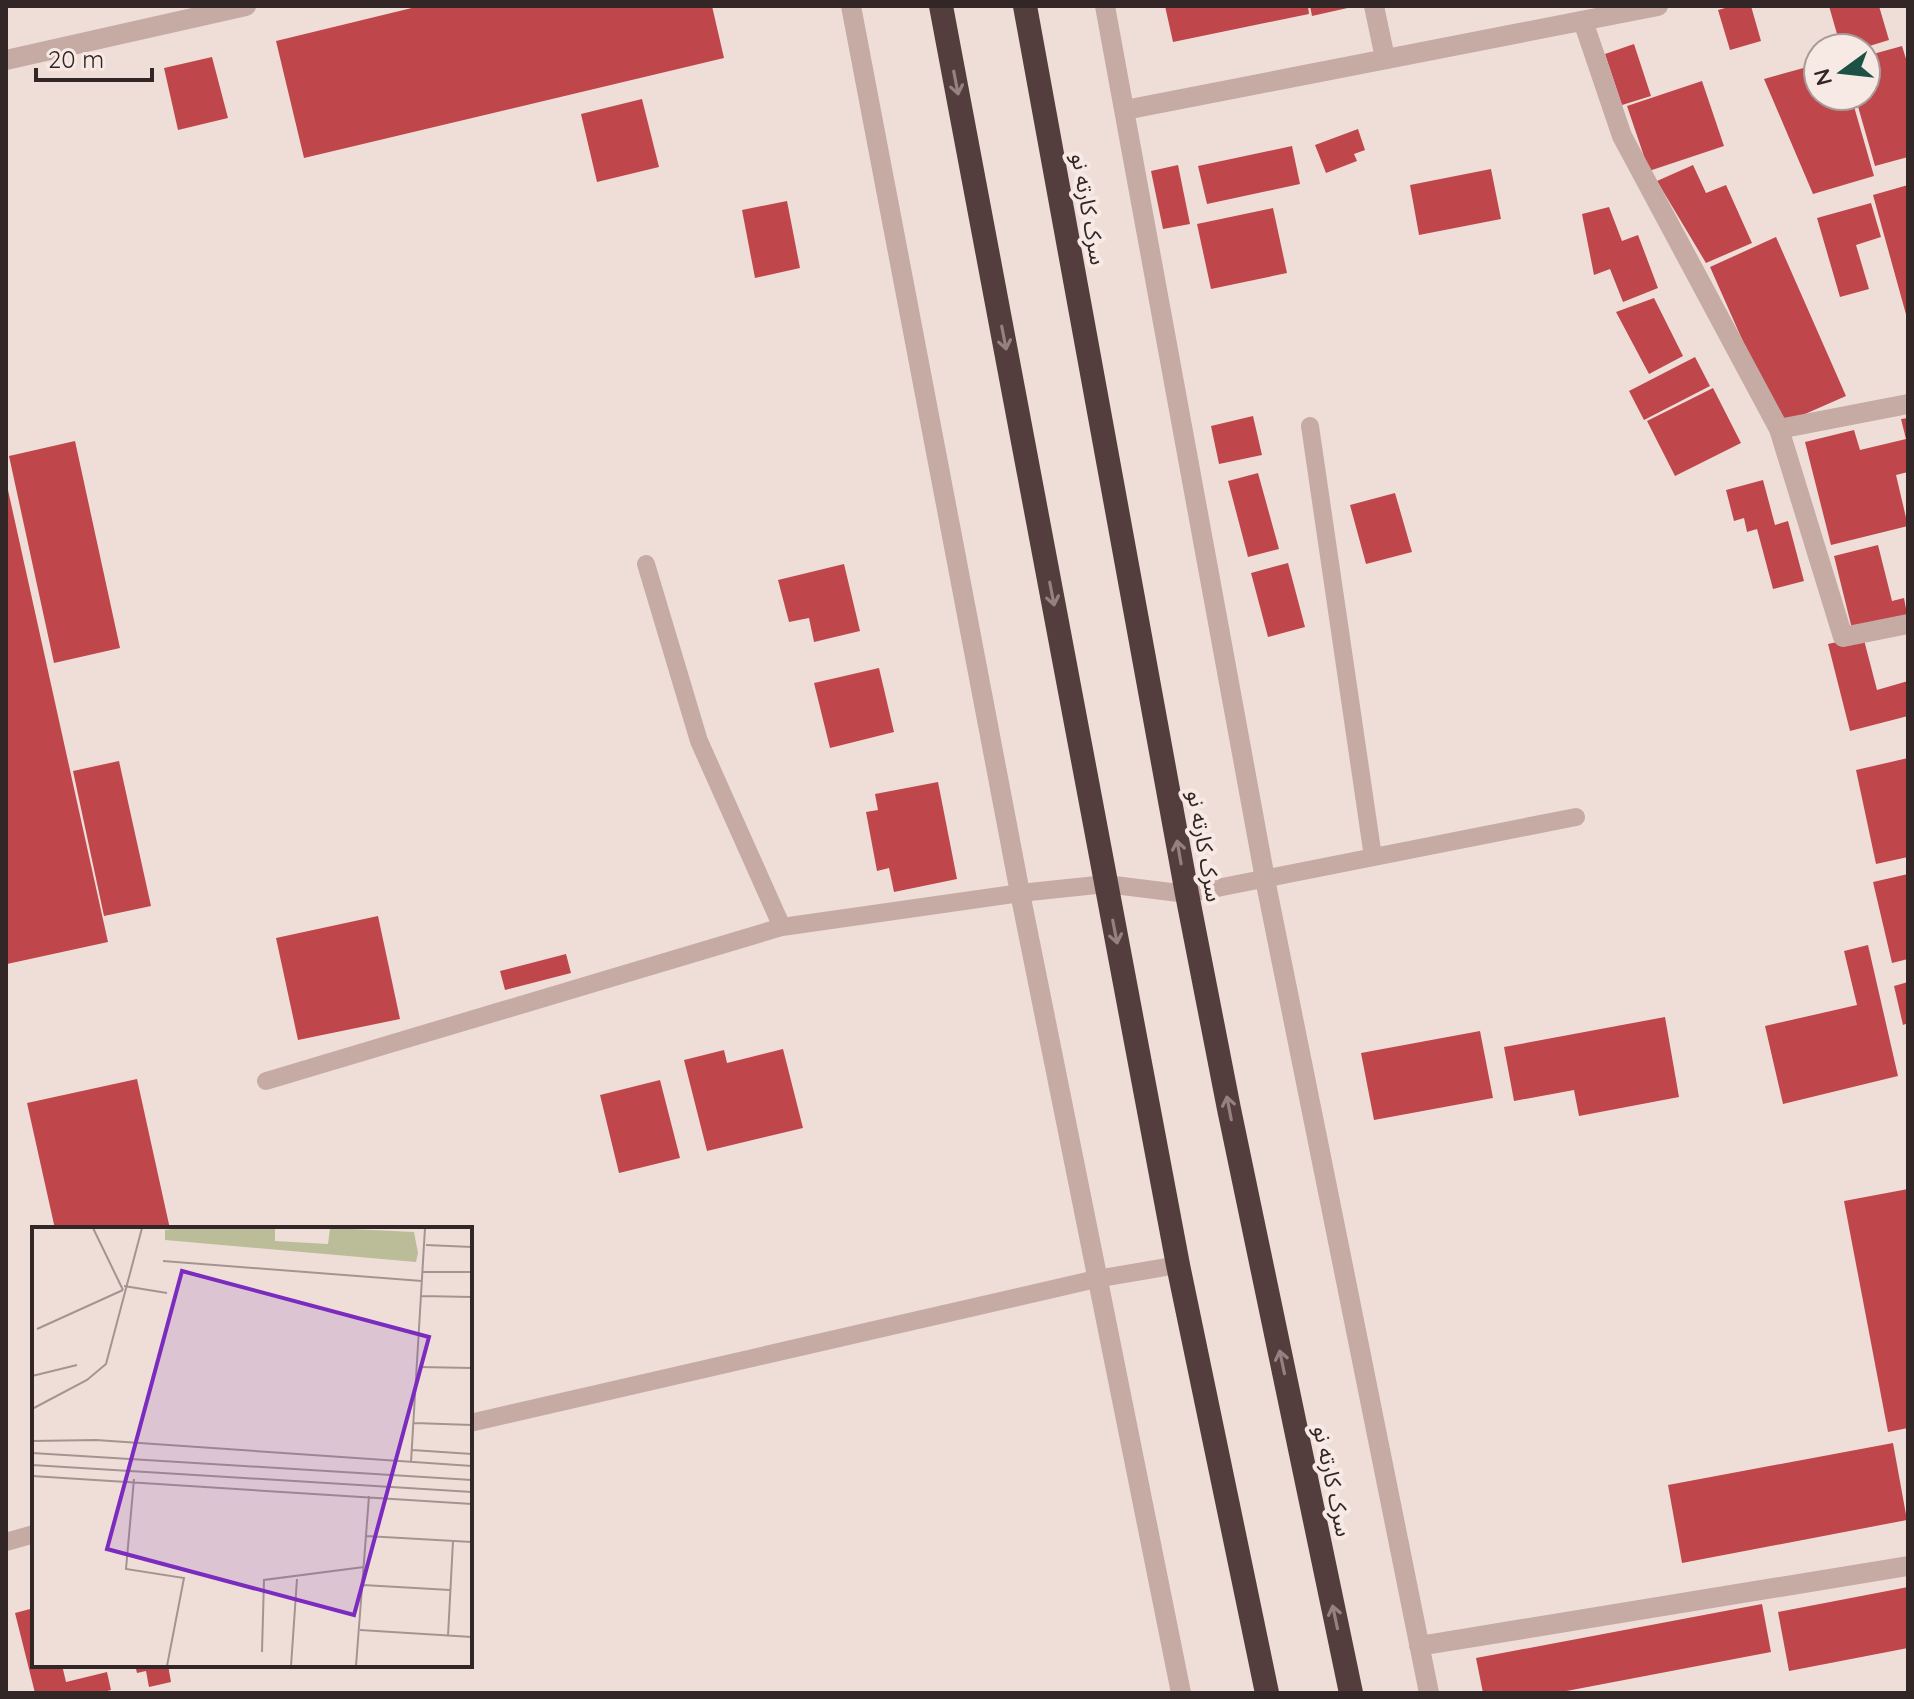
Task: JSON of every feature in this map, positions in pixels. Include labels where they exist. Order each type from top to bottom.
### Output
[{"type":"highway","points":[[941,6],[1178,1265],[1267,1693]]},
{"type":"highway","name":"سرک کارته نو","points":[[1025,6],[1187,894],[1351,1693]]},
{"type":"street","points":[[6,60],[208,9],[246,6]]},
{"type":"street","points":[[851,6],[1020,893],[1181,1693]]},
{"type":"street","points":[[1105,6],[1265,879],[1429,1693]]},
{"type":"street","points":[[1374,6],[1385,58]]},
{"type":"street","points":[[1125,110],[1658,6]]},
{"type":"street","points":[[1583,21],[1622,136],[1779,429],[1843,637],[1908,624]]},
{"type":"street","points":[[1779,429],[1908,404]]},
{"type":"street","points":[[1419,1646],[1908,1566]]},
{"type":"lane","points":[[1310,426],[1373,857]]},
{"type":"lane","points":[[646,564],[699,741],[782,927]]},
{"type":"lane","points":[[266,1081],[782,927],[1106,884],[1187,894],[1576,817]]},
{"type":"lane","points":[[472,1423],[1096,1279],[1178,1265]]},
{"type":"lane","points":[[6,1542],[32,1535]]},
{"type":"building","points":[[420,6],[712,6],[724,58],[304,158],[276,41]]},
{"type":"building","points":[[1165,6],[1308,6],[1309,14],[1173,42]]},
{"type":"building","points":[[1310,6],[1352,6],[1352,7],[1312,16]]},
{"type":"building","points":[[1751,6],[1761,41],[1730,50],[1718,10]]},
{"type":"building","points":[[1829,6],[1879,6],[1889,40],[1882,42],[1882,32],[1836,32]]},
{"type":"building","points":[[1634,44],[1651,96],[1622,105],[1605,54]]},
{"type":"building","points":[[1902,46],[1908,65],[1908,157],[1875,166],[1860,112],[1882,112],[1882,52]]},
{"type":"building","points":[[212,57],[228,118],[178,130],[164,68]]},
{"type":"building","points":[[1802,68],[1802,112],[1856,112],[1874,176],[1813,194],[1764,79]]},
{"type":"building","points":[[1702,81],[1724,146],[1649,171],[1627,106]]},
{"type":"building","points":[[642,99],[659,167],[597,182],[581,114]]},
{"type":"building","points":[[1358,129],[1365,150],[1354,154],[1357,161],[1326,173],[1315,145]]},
{"type":"building","points":[[1292,146],[1300,184],[1207,204],[1198,166]]},
{"type":"building","points":[[1178,165],[1190,224],[1163,229],[1151,171]]},
{"type":"building","points":[[1693,165],[1706,193],[1726,185],[1752,243],[1706,263],[1657,181]]},
{"type":"building","points":[[1491,169],[1501,219],[1419,235],[1410,185]]},
{"type":"building","points":[[1908,185],[1908,318],[1907,318],[1873,195]]},
{"type":"building","points":[[787,201],[800,268],[755,278],[742,210]]},
{"type":"building","points":[[1871,203],[1881,237],[1856,245],[1869,289],[1840,297],[1817,218]]},
{"type":"building","points":[[1609,207],[1622,241],[1638,235],[1658,288],[1623,302],[1610,269],[1594,275],[1582,214]]},
{"type":"building","points":[[1273,208],[1287,273],[1211,289],[1197,224]]},
{"type":"building","points":[[1776,237],[1846,396],[1780,425],[1710,267]]},
{"type":"building","points":[[1654,298],[1683,356],[1649,374],[1616,312]]},
{"type":"building","points":[[1695,357],[1710,386],[1644,420],[1629,391]]},
{"type":"building","points":[[1713,388],[1741,443],[1675,476],[1647,421]]},
{"type":"building","points":[[1253,416],[1262,455],[1219,464],[1211,426]]},
{"type":"building","points":[[1908,418],[1908,472],[1896,475],[1908,526],[1831,545],[1805,442],[1854,430],[1860,450],[1906,439],[1901,419]]},
{"type":"building","points":[[75,441],[120,648],[54,663],[9,456]]},
{"type":"building","points":[[1258,473],[1279,549],[1248,557],[1228,481]]},
{"type":"building","points":[[1763,480],[1775,525],[1788,521],[1804,581],[1773,589],[1757,529],[1747,532],[1744,518],[1734,521],[1726,490]]},
{"type":"building","points":[[6,481],[108,942],[7,964],[6,958]]},
{"type":"building","points":[[1395,493],[1412,552],[1366,564],[1350,505]]},
{"type":"building","points":[[1878,545],[1892,601],[1904,598],[1908,619],[1853,633],[1834,556]]},
{"type":"building","points":[[1288,563],[1305,627],[1268,637],[1251,573]]},
{"type":"building","points":[[844,564],[860,631],[814,642],[809,618],[789,622],[778,580]]},
{"type":"building","points":[[1863,636],[1877,690],[1908,681],[1908,716],[1850,731],[1828,644]]},
{"type":"building","points":[[879,668],[894,732],[830,748],[814,683]]},
{"type":"building","points":[[1908,758],[1908,857],[1876,864],[1856,770]]},
{"type":"building","points":[[119,761],[151,906],[104,916],[73,771]]},
{"type":"building","points":[[938,782],[957,879],[894,892],[889,868],[877,871],[866,812],[878,810],[875,794]]},
{"type":"building","points":[[1908,874],[1908,959],[1892,963],[1873,882]]},
{"type":"building","points":[[378,916],[400,1019],[298,1040],[276,938]]},
{"type":"building","points":[[1868,945],[1898,1076],[1783,1104],[1765,1026],[1857,1005],[1844,951]]},
{"type":"building","points":[[566,954],[571,973],[505,990],[500,971]]},
{"type":"building","points":[[1908,982],[1908,1023],[1903,1025],[1894,986]]},
{"type":"building","points":[[1665,1017],[1679,1097],[1579,1116],[1574,1090],[1514,1101],[1504,1047]]},
{"type":"building","points":[[1480,1031],[1493,1098],[1374,1120],[1361,1053]]},
{"type":"building","points":[[783,1049],[803,1128],[707,1151],[684,1060],[724,1050],[727,1063]]},
{"type":"building","points":[[137,1079],[170,1227],[55,1227],[27,1103]]},
{"type":"building","points":[[660,1080],[680,1158],[619,1173],[600,1095]]},
{"type":"building","points":[[1908,1189],[1908,1428],[1888,1432],[1844,1201]]},
{"type":"building","points":[[1893,1443],[1907,1520],[1682,1563],[1668,1485]]},
{"type":"building","points":[[1908,1587],[1908,1648],[1789,1671],[1778,1612]]},
{"type":"building","points":[[1762,1604],[1771,1652],[1556,1693],[1483,1693],[1476,1658]]},
{"type":"building","points":[[32,1609],[32,1667],[62,1667],[66,1682],[107,1672],[111,1690],[99,1693],[35,1693],[15,1613]]},
{"type":"building","points":[[136,1667],[168,1667],[171,1682],[149,1687],[146,1671],[137,1673]]}]
